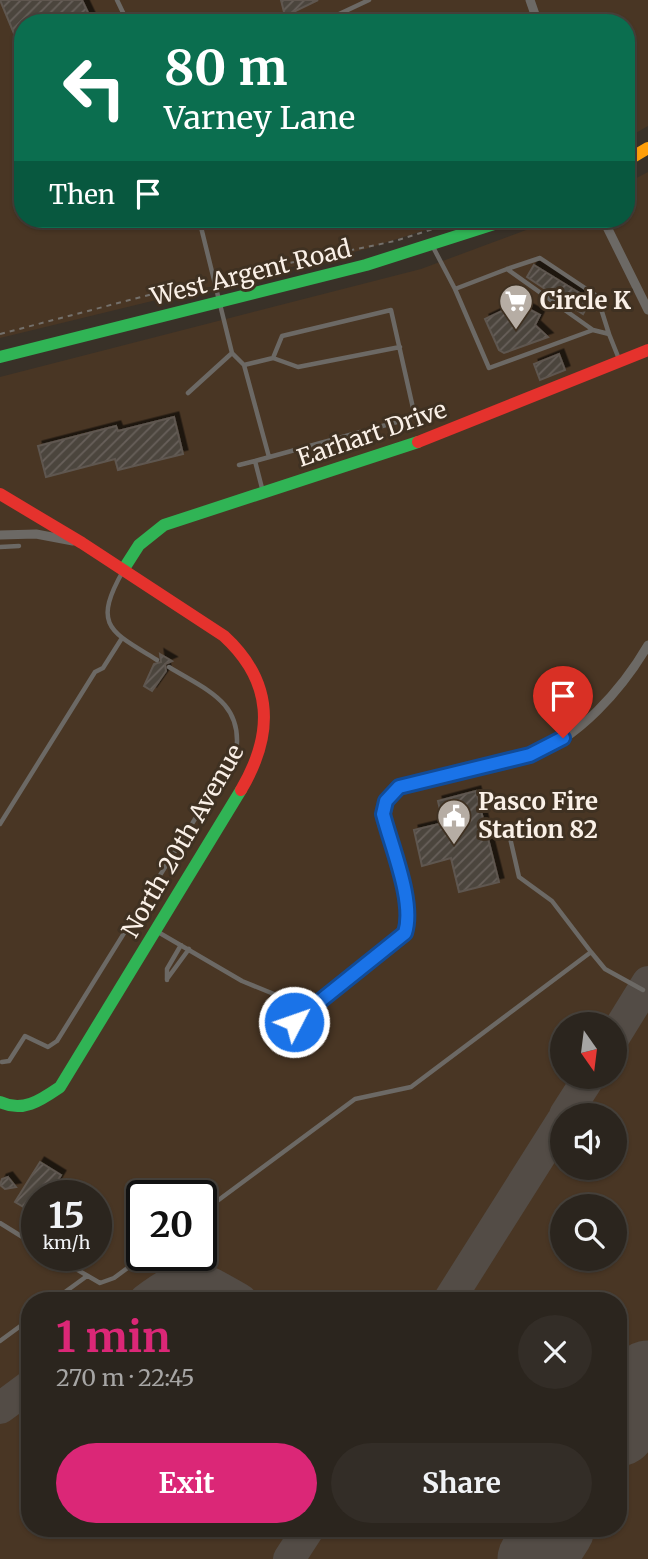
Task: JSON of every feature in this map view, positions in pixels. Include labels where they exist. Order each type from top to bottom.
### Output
[{"type":"street","name":"West Argent Road","points":[[2,356],[433,246],[484,228]]},
{"type":"street","points":[[607,228],[648,310]]},
{"type":"street","name":"Earhart Drive","points":[[123,570],[139,545],[164,525],[441,434],[648,350]]},
{"type":"street","name":"North 20th Avenue","points":[[0,494],[82,542],[224,636],[237,649],[259,685],[266,730],[253,770],[158,931],[60,1087],[34,1105],[8,1106],[0,1102]]},
{"type":"street","points":[[0,535],[36,534],[82,542]]},
{"type":"street","points":[[398,873],[383,814],[386,801],[399,787],[530,755],[563,738],[606,700],[648,645]]},
{"type":"lane","points":[[339,14],[369,0]]},
{"type":"lane","points":[[201,228],[232,353],[244,365],[269,457]]},
{"type":"lane","points":[[433,246],[456,289],[489,368],[593,330]]},
{"type":"lane","points":[[456,289],[540,258],[597,296],[620,362]]},
{"type":"lane","points":[[507,269],[593,330],[609,334]]},
{"type":"lane","points":[[239,465],[415,417],[391,310],[282,336],[273,358]]},
{"type":"lane","points":[[244,365],[273,358],[298,367],[400,347]]},
{"type":"lane","points":[[188,393],[232,353]]},
{"type":"lane","points":[[255,461],[264,493]]},
{"type":"lane","points":[[0,547],[19,546]]},
{"type":"lane","points":[[123,570],[106,607],[110,624],[122,638],[157,660]]},
{"type":"lane","points":[[0,824],[95,673],[103,668],[122,638]]},
{"type":"lane","points":[[2,1062],[9,1060],[25,1036],[41,1046],[54,1045],[234,759],[238,730],[226,705],[169,667]]},
{"type":"lane","points":[[508,830],[519,877],[552,901],[606,970],[643,990]]},
{"type":"lane","points":[[294,1022],[308,1008],[405,933],[409,921],[408,904],[398,873]]},
{"type":"lane","points":[[158,931],[243,981],[308,1008]]},
{"type":"lane","points":[[181,945],[167,969],[167,980],[189,949]]},
{"type":"lane","points":[[217,1201],[355,1098],[411,1087],[591,952]]},
{"type":"lane","points":[[0,1223],[21,1236]]},
{"type":"lane","points":[[79,1271],[100,1283],[107,1282],[126,1268]]},
{"type":"lane","points":[[65,1292],[87,1276]]},
{"type":"lane","points":[[0,1341],[21,1326]]},
{"type":"path","points":[[0,334],[212,279],[373,246],[435,228]]},
{"type":"shaded area","points":[[0,0],[648,0],[648,126],[635,133],[635,14],[14,14],[14,228],[432,228],[362,250],[0,338]]},
{"type":"shaded area","points":[[648,172],[648,1559],[0,1559],[0,377],[421,269],[532,228],[635,228],[635,179]]},
{"type":"building","points":[[0,0],[82,0],[89,14],[14,14],[14,33]]},
{"type":"building","points":[[281,0],[318,0],[289,14],[284,14]]},
{"type":"building","name":"Circle K","points":[[534,265],[591,300],[583,314],[527,277]]},
{"type":"building","name":"Circle K","points":[[523,306],[540,315],[535,325],[548,337],[504,353],[499,350],[485,319],[508,308],[519,314]]},
{"type":"building","points":[[559,354],[565,370],[540,380],[534,364]]},
{"type":"building","points":[[174,417],[183,454],[118,470],[115,459],[46,477],[38,446],[116,426],[118,431]]},
{"type":"building","points":[[160,654],[172,661],[165,664],[166,671],[152,691],[144,686],[154,664],[161,662]]},
{"type":"building","name":"Pasco Fire Station 82","points":[[476,791],[499,882],[459,892],[451,858],[422,866],[414,830],[443,823],[438,801]]},
{"type":"building","points":[[40,1162],[61,1175],[58,1180],[29,1180]]},
{"type":"building","points":[[8,1177],[16,1187],[5,1189],[0,1185],[2,1179]]},
{"type":"building","points":[[21,1192],[21,1206],[15,1202]]},
{"type":"taxiway","points":[[627,1016],[648,982]]},
{"type":"taxiway","points":[[573,1103],[582,1089]]},
{"type":"taxiway","points":[[454,1292],[550,1140]]},
{"type":"taxiway","points":[[156,1292],[172,1282],[193,1278],[227,1292]]},
{"type":"taxiway","points":[[0,1408],[21,1393]]},
{"type":"taxiway","points":[[289,1559],[303,1537]]},
{"type":"runway","points":[[627,1413],[648,1379]]},
{"type":"runway","points":[[536,1559],[550,1537]]},
{"type":"traffic: fast","points":[[0,357],[366,265],[482,228]]},
{"type":"traffic: fast","points":[[123,570],[139,545],[164,525],[418,442]]},
{"type":"traffic: fast","points":[[0,1102],[24,1106],[60,1087],[241,790]]},
{"type":"traffic: slow","points":[[635,156],[648,148]]},
{"type":"traffic: jam","points":[[418,442],[648,350]]},
{"type":"traffic: jam","points":[[0,494],[82,543],[224,636],[240,654],[260,690],[264,709],[259,749],[241,790]]},
{"type":"place","name":"Circle K","points":[[516,331]]},
{"type":"place","name":"Pasco Fire Station 82","points":[[454,846]]},
{"type":"route","points":[[294,1022],[308,1008],[405,933],[409,921],[408,904],[383,814],[386,801],[399,787],[530,755],[563,738]]}]
